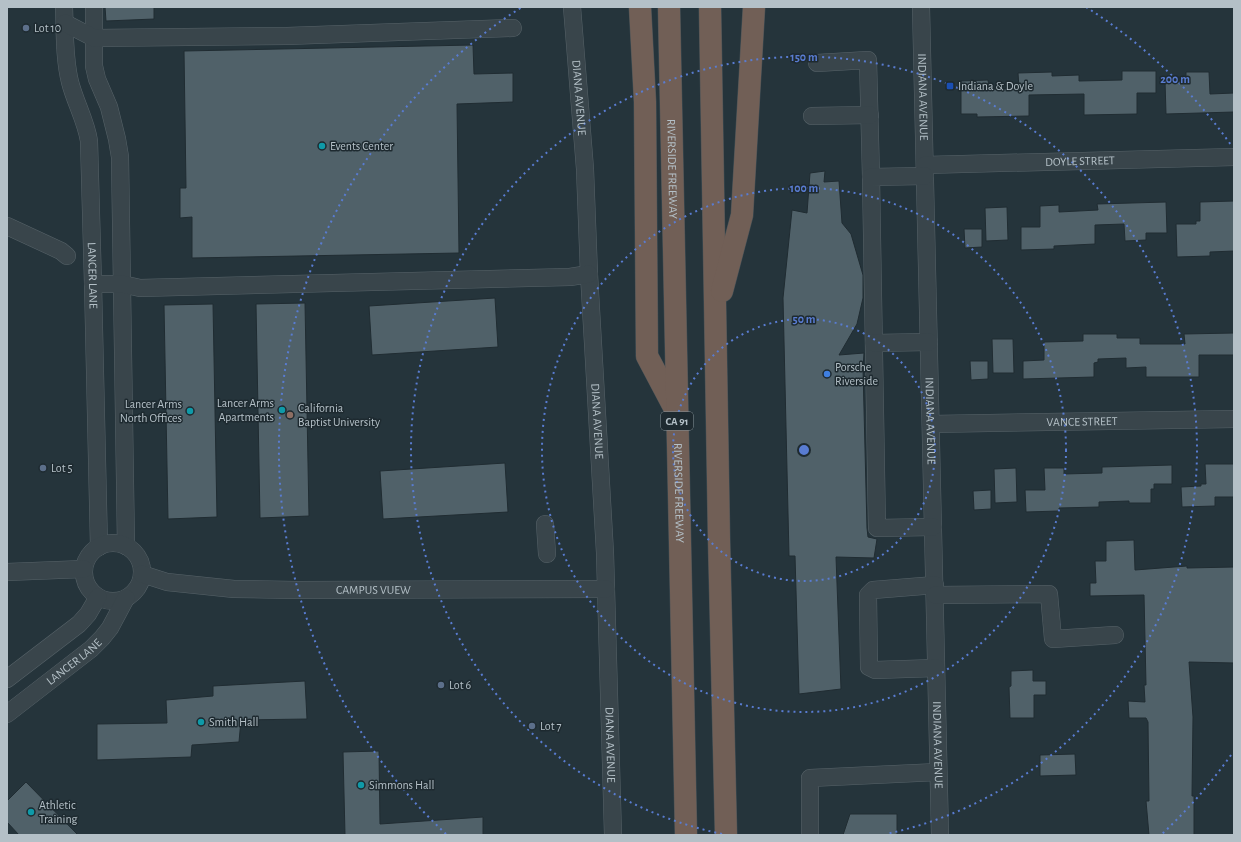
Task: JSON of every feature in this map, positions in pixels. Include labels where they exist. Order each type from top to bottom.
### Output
[{"type":"highway","points":[[640,7],[645,102],[647,356],[677,412]]},
{"type":"highway","name":"RIVERSIDE FREEWAY","points":[[669,7],[686,835]]},
{"type":"highway","points":[[710,7],[726,835]]},
{"type":"highway","points":[[715,315],[742,214],[754,7]]},
{"type":"street","points":[[94,7],[94,66],[97,79],[109,107],[118,140],[120,157],[126,546]]},
{"type":"street","name":"DIANA AVENUE","points":[[572,7],[585,170],[589,274],[605,553],[613,835]]},
{"type":"street","name":"INDIANA AVENUE","points":[[922,7],[940,835]]},
{"type":"street","points":[[64,15],[94,38],[288,36],[513,28]]},
{"type":"street","name":"LANCER LANE","points":[[64,15],[67,70],[72,90],[87,129],[89,141],[94,284],[99,547]]},
{"type":"street","points":[[817,63],[868,60],[877,528],[933,527]]},
{"type":"street","points":[[812,116],[870,115]]},
{"type":"street","name":"DOYLE STREET","points":[[871,177],[925,171],[1234,156]]},
{"type":"street","points":[[7,226],[61,251],[66,256]]},
{"type":"street","points":[[94,284],[122,284],[140,288],[570,277],[589,274]]},
{"type":"street","points":[[874,343],[929,342]]},
{"type":"street","name":"VANCE STREET","points":[[931,424],[1234,419]]},
{"type":"street","points":[[545,524],[547,554]]},
{"type":"street","points":[[112,543],[126,546],[133,551],[142,566],[140,584],[134,592],[126,598],[117,601],[98,597],[92,592],[87,584],[84,569],[87,559],[92,552],[105,544],[112,543]]},
{"type":"street","points":[[7,572],[84,569]]},
{"type":"street","name":"CAMPUS VUEW","points":[[142,574],[167,582],[234,589],[606,589]]},
{"type":"street","points":[[936,668],[875,670],[869,667],[868,595],[873,590],[935,590],[1049,594],[1053,639],[1115,635]]},
{"type":"street","points":[[7,679],[79,624],[88,614],[98,597]]},
{"type":"street","name":"LANCER LANE","points":[[7,714],[91,649],[110,628],[126,598]]},
{"type":"street","points":[[810,835],[810,778],[938,772]]},
{"type":"building","points":[[105,7],[154,7],[154,19],[106,21]]},
{"type":"building","name":"Events Center","points":[[473,45],[474,74],[513,73],[513,102],[457,104],[459,253],[192,258],[192,217],[180,218],[180,188],[186,188],[184,51]]},
{"type":"building","points":[[1122,71],[1156,71],[1156,93],[1137,93],[1137,114],[1084,115],[1084,94],[1029,95],[1029,116],[977,117],[977,114],[961,114],[961,81],[988,80],[989,89],[1019,88],[1018,73],[1052,72],[1052,76],[1079,75],[1079,81],[1122,80]]},
{"type":"building","points":[[1186,72],[1209,72],[1210,94],[1234,93],[1234,112],[1166,114],[1165,81],[1186,81]]},
{"type":"building","points":[[825,171],[824,182],[839,181],[842,223],[851,234],[863,275],[863,298],[857,324],[839,355],[864,353],[863,369],[867,528],[868,537],[877,539],[874,558],[836,557],[841,689],[799,694],[795,556],[789,556],[783,298],[792,210],[807,213],[810,173]]},
{"type":"building","points":[[1234,201],[1234,251],[1210,252],[1210,256],[1177,257],[1176,224],[1196,224],[1196,221],[1200,221],[1200,202]]},
{"type":"building","points":[[1166,202],[1167,233],[1146,233],[1146,240],[1125,241],[1124,224],[1095,225],[1095,244],[1054,246],[1054,249],[1021,250],[1021,227],[1040,227],[1040,206],[1059,205],[1059,212],[1098,210],[1097,204]]},
{"type":"building","points":[[1007,207],[1008,240],[986,241],[985,208]]},
{"type":"building","points":[[964,229],[982,229],[982,247],[965,248]]},
{"type":"building","points":[[495,298],[498,347],[372,355],[369,306]]},
{"type":"building","name":"Lancer Arms Apartments","points":[[305,303],[309,516],[260,518],[256,304]]},
{"type":"building","name":"Lancer Arms North Offices","points":[[213,304],[217,517],[168,519],[164,305]]},
{"type":"building","points":[[1234,333],[1234,355],[1199,355],[1199,377],[1146,377],[1146,367],[1126,368],[1126,358],[1098,359],[1098,362],[1094,363],[1094,377],[1023,379],[1023,361],[1044,360],[1044,342],[1083,341],[1083,334],[1117,334],[1117,338],[1140,338],[1140,344],[1185,344],[1184,334]]},
{"type":"building","points":[[992,339],[1013,339],[1014,373],[993,373]]},
{"type":"building","points":[[970,361],[988,361],[988,379],[971,380]]},
{"type":"building","points":[[505,463],[508,512],[383,519],[380,471]]},
{"type":"building","points":[[1205,464],[1234,464],[1234,497],[1215,497],[1215,506],[1182,507],[1181,487],[1201,486],[1201,484],[1206,484]]},
{"type":"building","points":[[1172,465],[1172,484],[1154,484],[1154,489],[1151,489],[1151,503],[1129,503],[1129,501],[1099,502],[1099,507],[1059,508],[1059,511],[1026,512],[1025,490],[1045,490],[1044,468],[1064,468],[1064,474],[1102,473],[1102,467]]},
{"type":"building","points":[[1016,468],[1017,502],[995,503],[994,469]]},
{"type":"building","points":[[991,490],[991,509],[974,510],[973,491]]},
{"type":"building","points":[[1134,540],[1135,570],[1187,566],[1187,568],[1234,567],[1234,663],[1189,662],[1193,717],[1192,796],[1194,796],[1194,835],[1149,835],[1146,801],[1149,801],[1148,722],[1146,718],[1129,718],[1128,701],[1145,702],[1144,595],[1090,596],[1090,583],[1096,583],[1095,561],[1106,561],[1106,541]]},
{"type":"building","points":[[1033,670],[1033,681],[1046,681],[1046,695],[1034,695],[1034,718],[1010,718],[1009,687],[1011,686],[1011,671]]},
{"type":"building","name":"Smith Hall","points":[[305,681],[307,719],[241,720],[239,742],[192,745],[191,757],[97,760],[97,724],[167,723],[166,700],[213,696],[213,686]]},
{"type":"building","name":"Simmons Hall","points":[[379,751],[380,824],[483,817],[483,835],[345,835],[343,752]]},
{"type":"building","points":[[1075,754],[1076,775],[1040,776],[1040,755]]},
{"type":"building","name":"Athletic Training","points":[[26,782],[78,835],[19,835],[7,822],[7,801]]},
{"type":"building","points":[[850,814],[897,814],[897,835],[843,835]]},
{"type":"place","name":"Lot 10","points":[[26,28]]},
{"type":"place","name":"Indiana & Doyle","points":[[950,86]]},
{"type":"place","name":"Events Center","points":[[322,146]]},
{"type":"place","name":"Porsche Riverside","points":[[827,374]]},
{"type":"place","name":"Lancer Arms Apartments","points":[[282,410]]},
{"type":"place","name":"Lancer Arms North Offices","points":[[190,411]]},
{"type":"place","name":"California Baptist University","points":[[290,415]]},
{"type":"place","name":"Lot 5","points":[[43,468]]},
{"type":"place","name":"Lot 6","points":[[441,685]]},
{"type":"place","name":"Smith Hall","points":[[201,722]]},
{"type":"place","name":"Lot 7","points":[[532,726]]},
{"type":"place","name":"Simmons Hall","points":[[361,785]]},
{"type":"place","name":"Athletic Training","points":[[31,812]]}]
